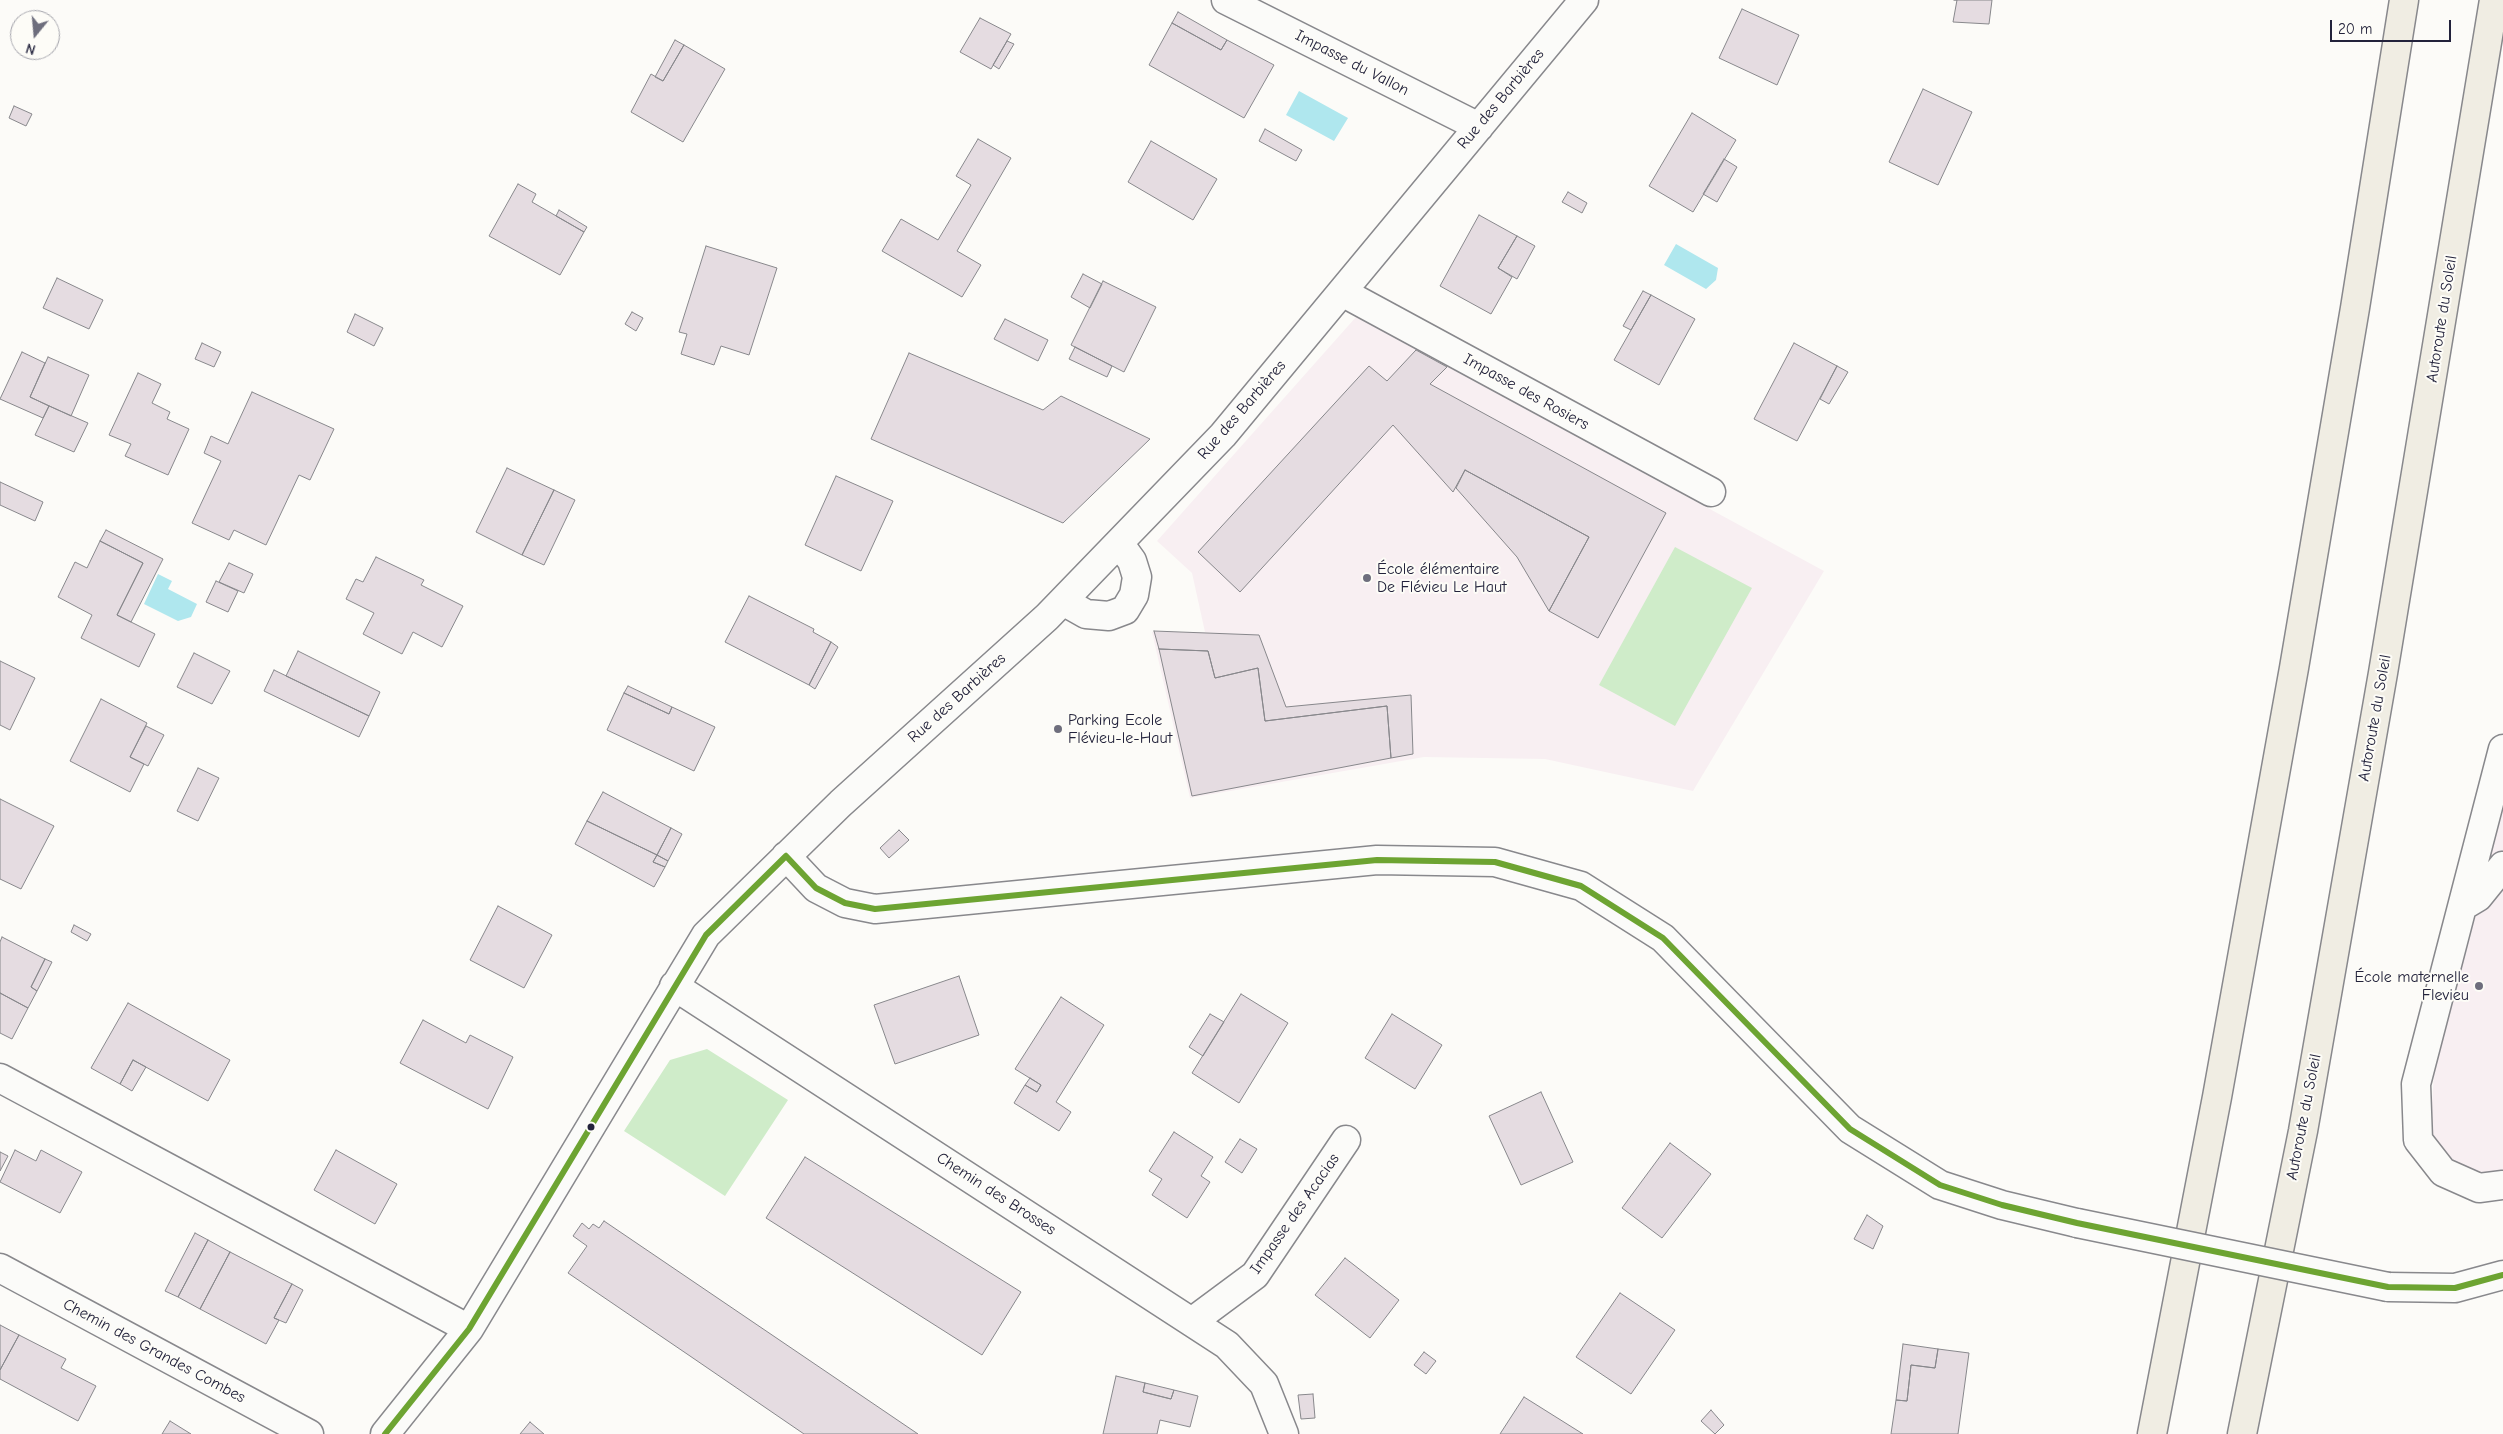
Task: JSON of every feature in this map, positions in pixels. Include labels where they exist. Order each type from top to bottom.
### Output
[{"type":"highway","points":[[2152,1434],[2211,1125],[2294,668],[2355,308],[2404,0]]},
{"type":"highway","name":"Autoroute du Soleil","points":[[2242,1434],[2303,1131],[2382,683],[2494,0]]},
{"type":"street","name":"Impasse du Vallon","points":[[1226,0],[1478,127]]},
{"type":"street","name":"Rue des Barbières","points":[[385,1434],[469,1329],[706,935],[786,856],[1062,601],[1223,434],[1584,0]]},
{"type":"street","name":"Impasse des Rosiers","points":[[1342,292],[1711,492]]},
{"type":"street","points":[[1062,601],[1086,614],[1109,616],[1125,610],[1134,595],[1137,577],[1132,561],[1119,543]]},
{"type":"street","points":[[2503,748],[2416,1084],[2418,1140],[2443,1172],[2479,1188],[2503,1185]]},
{"type":"street","points":[[786,856],[816,888],[845,904],[875,909],[1377,860],[1496,862],[1581,886],[1663,938],[1850,1129],[1940,1185],[2002,1205],[2077,1223],[2388,1287],[2455,1288],[2503,1275]]},
{"type":"street","points":[[2463,906],[2478,897],[2503,866]]},
{"type":"street","name":"Chemin des Brosses","points":[[674,986],[711,1012],[1227,1344],[1264,1384],[1284,1434]]},
{"type":"street","points":[[0,1078],[469,1329]]},
{"type":"street","name":"Impasse des Acacias","points":[[1193,1321],[1255,1275],[1346,1140]]},
{"type":"street","name":"Chemin des Grandes Combes","points":[[0,1268],[308,1434]]},
{"type":"shaded area","points":[[1356,317],[1824,571],[1693,791],[1545,759],[1424,757],[1190,798],[1152,632],[1205,632],[1192,573],[1157,541]]},
{"type":"shaded area","name":"École maternelle Flevieu","points":[[2503,807],[2503,1174],[2475,1172],[2451,1161],[2430,1130],[2434,1075],[2478,897]]},
{"type":"green space","points":[[1675,547],[1752,588],[1675,726],[1599,685]]},
{"type":"green space","points":[[707,1049],[788,1100],[725,1196],[624,1131],[670,1060]]},
{"type":"water","points":[[1299,91],[1348,118],[1334,141],[1286,115]]},
{"type":"water","points":[[1676,244],[1718,268],[1716,280],[1706,289],[1664,265]]},
{"type":"water","points":[[158,574],[172,581],[168,589],[197,604],[191,617],[178,621],[144,604]]},
{"type":"building","points":[[1957,0],[1992,0],[1989,24],[1953,22]]},
{"type":"building","points":[[1742,9],[1799,35],[1777,85],[1719,58]]},
{"type":"building","points":[[1178,12],[1227,40],[1221,50],[1172,23]]},
{"type":"building","points":[[980,18],[1011,34],[991,69],[960,52]]},
{"type":"building","points":[[1172,23],[1221,50],[1227,40],[1274,65],[1244,118],[1149,65]]},
{"type":"building","points":[[675,40],[684,45],[663,81],[655,77]]},
{"type":"building","points":[[1007,41],[1014,44],[999,69],[993,65]]},
{"type":"building","points":[[684,45],[725,69],[683,142],[631,112],[651,74],[663,81]]},
{"type":"building","points":[[1923,89],[1972,112],[1938,185],[1889,162]]},
{"type":"building","points":[[14,106],[32,114],[26,126],[9,118]]},
{"type":"building","points":[[1692,113],[1736,140],[1693,212],[1649,186]]},
{"type":"building","points":[[1265,129],[1302,150],[1296,161],[1259,141]]},
{"type":"building","points":[[978,139],[1011,158],[957,251],[981,265],[962,297],[882,251],[901,219],[938,240],[971,185],[956,176]]},
{"type":"building","points":[[1151,141],[1217,179],[1193,220],[1128,182]]},
{"type":"building","points":[[1724,159],[1737,167],[1717,202],[1703,194]]},
{"type":"building","points":[[518,184],[536,194],[532,202],[584,232],[560,275],[489,236]]},
{"type":"building","points":[[1568,192],[1587,203],[1582,213],[1562,202]]},
{"type":"building","points":[[559,210],[587,227],[584,232],[556,216]]},
{"type":"building","points":[[1479,215],[1517,236],[1498,268],[1512,277],[1491,314],[1440,286]]},
{"type":"building","points":[[1517,236],[1535,246],[1517,279],[1498,268]]},
{"type":"building","points":[[706,246],[777,268],[749,355],[721,346],[714,365],[681,354],[687,334],[679,332]]},
{"type":"building","points":[[1083,274],[1102,284],[1090,308],[1071,297]]},
{"type":"building","points":[[57,278],[103,300],[89,329],[43,308]]},
{"type":"building","points":[[1103,281],[1156,307],[1124,372],[1071,345]]},
{"type":"building","points":[[1643,291],[1651,295],[1631,330],[1623,326]]},
{"type":"building","points":[[1651,295],[1695,319],[1659,385],[1614,360]]},
{"type":"building","points":[[632,312],[643,318],[636,331],[625,324]]},
{"type":"building","points":[[355,314],[383,328],[374,346],[347,332]]},
{"type":"building","points":[[1005,319],[1048,340],[1038,361],[994,339]]},
{"type":"building","points":[[202,343],[221,352],[214,367],[195,359]]},
{"type":"building","points":[[1794,343],[1837,366],[1797,441],[1754,419]]},
{"type":"building","points":[[1075,347],[1112,366],[1107,377],[1069,359]]},
{"type":"building","points":[[1416,350],[1447,367],[1430,384],[1666,513],[1598,638],[1549,611],[1589,537],[1465,470],[1453,492],[1393,425],[1240,592],[1198,552],[1369,366],[1387,381]]},
{"type":"building","points":[[22,352],[45,363],[30,397],[49,406],[43,418],[0,399]]},
{"type":"building","points":[[909,353],[1043,410],[1061,396],[1150,439],[1063,523],[871,439]]},
{"type":"building","points":[[48,357],[89,375],[71,416],[30,397]]},
{"type":"building","points":[[1837,366],[1848,372],[1829,404],[1820,399]]},
{"type":"building","points":[[138,373],[161,384],[152,403],[170,412],[167,419],[189,429],[168,475],[125,456],[131,444],[109,435]]},
{"type":"building","points":[[252,392],[334,429],[310,480],[299,475],[266,545],[234,530],[229,540],[192,523],[221,461],[204,453],[211,436],[228,444]]},
{"type":"building","points":[[49,406],[88,423],[74,452],[35,435]]},
{"type":"building","points":[[507,468],[554,490],[522,555],[476,532]]},
{"type":"building","points":[[1465,470],[1589,537],[1549,611],[1517,557],[1456,488]]},
{"type":"building","points":[[836,476],[893,501],[861,571],[805,545]]},
{"type":"building","points":[[0,482],[43,502],[35,521],[0,505]]},
{"type":"building","points":[[554,490],[575,500],[544,565],[522,555]]},
{"type":"building","points":[[106,530],[163,559],[131,622],[117,615],[143,563],[100,541]]},
{"type":"building","points":[[100,541],[143,563],[117,615],[155,634],[139,667],[81,638],[92,615],[58,597],[75,562],[87,568]]},
{"type":"building","points":[[376,557],[424,580],[421,585],[463,606],[442,647],[413,632],[402,654],[363,634],[374,613],[346,599],[356,579],[363,582]]},
{"type":"building","points":[[229,563],[253,574],[244,593],[219,582]]},
{"type":"building","points":[[216,581],[238,591],[228,612],[206,602]]},
{"type":"building","points":[[749,596],[814,629],[813,632],[831,642],[809,685],[725,642]]},
{"type":"building","points":[[1154,631],[1259,635],[1286,707],[1411,695],[1413,754],[1391,758],[1387,706],[1265,721],[1258,668],[1215,678],[1208,651],[1159,649]]},
{"type":"building","points":[[831,642],[838,647],[815,689],[809,685]]},
{"type":"building","points":[[1159,649],[1208,651],[1215,678],[1258,668],[1265,721],[1387,706],[1391,758],[1192,796]]},
{"type":"building","points":[[298,651],[380,692],[369,716],[286,676]]},
{"type":"building","points":[[194,653],[230,671],[212,704],[177,687]]},
{"type":"building","points":[[0,661],[35,678],[10,730],[0,725]]},
{"type":"building","points":[[274,670],[369,716],[359,737],[264,691]]},
{"type":"building","points":[[628,686],[672,707],[669,714],[624,693]]},
{"type":"building","points":[[624,693],[669,714],[672,707],[715,727],[694,771],[607,730]]},
{"type":"building","points":[[101,699],[147,723],[130,757],[144,764],[130,792],[70,761]]},
{"type":"building","points":[[146,726],[164,735],[148,766],[130,757]]},
{"type":"building","points":[[198,768],[219,778],[198,821],[177,811]]},
{"type":"building","points":[[603,792],[671,828],[657,855],[587,821]]},
{"type":"building","points":[[0,799],[54,826],[21,889],[0,879]]},
{"type":"building","points":[[587,821],[657,855],[653,862],[665,867],[654,887],[575,844]]},
{"type":"building","points":[[671,828],[682,834],[668,861],[657,855]]},
{"type":"building","points":[[899,830],[909,840],[889,858],[880,848]]},
{"type":"building","points":[[657,855],[668,861],[665,867],[653,862]]},
{"type":"building","points":[[498,906],[552,935],[524,988],[470,960]]},
{"type":"building","points":[[74,925],[91,934],[87,941],[71,932]]},
{"type":"building","points":[[2,937],[45,959],[31,987],[37,991],[28,1008],[0,993],[0,942]]},
{"type":"building","points":[[45,959],[52,962],[37,991],[31,987]]},
{"type":"building","points":[[959,976],[979,1035],[895,1064],[874,1005]]},
{"type":"building","points":[[0,993],[28,1008],[12,1039],[0,1033]]},
{"type":"building","points":[[1241,994],[1288,1023],[1239,1103],[1192,1073]]},
{"type":"building","points":[[1061,997],[1104,1025],[1056,1102],[1071,1112],[1059,1131],[1014,1103],[1025,1085],[1037,1092],[1041,1085],[1015,1069]]},
{"type":"building","points":[[128,1003],[230,1060],[208,1101],[133,1060],[120,1084],[91,1068]]},
{"type":"building","points":[[1210,1014],[1224,1022],[1203,1056],[1189,1047]]},
{"type":"building","points":[[1392,1014],[1442,1045],[1415,1089],[1365,1058]]},
{"type":"building","points":[[423,1020],[466,1043],[470,1035],[513,1057],[488,1109],[400,1063]]},
{"type":"building","points":[[133,1060],[146,1067],[132,1091],[120,1084]]},
{"type":"building","points":[[1030,1078],[1041,1085],[1037,1092],[1025,1085]]},
{"type":"building","points":[[1541,1092],[1573,1162],[1521,1185],[1489,1116]]},
{"type":"building","points":[[1174,1132],[1213,1157],[1201,1176],[1210,1182],[1187,1218],[1152,1195],[1162,1179],[1149,1171]]},
{"type":"building","points":[[1240,1139],[1257,1149],[1242,1173],[1225,1162]]},
{"type":"building","points":[[1670,1143],[1711,1174],[1662,1238],[1622,1208]]},
{"type":"building","points":[[15,1150],[36,1161],[41,1150],[82,1172],[60,1213],[0,1182]]},
{"type":"building","points":[[336,1150],[397,1184],[375,1224],[314,1190]]},
{"type":"building","points":[[0,1152],[8,1156],[0,1171]]},
{"type":"building","points":[[805,1157],[1021,1292],[982,1355],[766,1218]]},
{"type":"building","points":[[1867,1215],[1883,1226],[1873,1249],[1854,1239]]},
{"type":"building","points":[[604,1221],[918,1434],[804,1434],[568,1273],[587,1246],[573,1236],[582,1223],[589,1229],[593,1224],[599,1228]]},
{"type":"building","points":[[195,1233],[208,1240],[178,1297],[165,1291]]},
{"type":"building","points":[[208,1240],[230,1252],[200,1309],[178,1297]]},
{"type":"building","points":[[230,1252],[292,1284],[274,1318],[279,1320],[266,1344],[200,1309]]},
{"type":"building","points":[[1345,1258],[1399,1300],[1370,1338],[1315,1295]]},
{"type":"building","points":[[292,1284],[303,1290],[286,1323],[274,1318]]},
{"type":"building","points":[[1620,1293],[1675,1330],[1631,1394],[1576,1357]]},
{"type":"building","points":[[0,1325],[19,1335],[0,1370]]},
{"type":"building","points":[[19,1335],[66,1359],[61,1368],[96,1386],[78,1421],[0,1379],[0,1370]]},
{"type":"building","points":[[1903,1344],[1938,1349],[1935,1368],[1911,1365],[1907,1401],[1896,1400]]},
{"type":"building","points":[[1938,1349],[1969,1353],[1958,1434],[1891,1434],[1896,1400],[1907,1401],[1911,1365],[1935,1368]]},
{"type":"building","points":[[1424,1352],[1436,1361],[1426,1374],[1414,1365]]},
{"type":"building","points":[[1116,1376],[1145,1383],[1143,1392],[1171,1399],[1174,1390],[1198,1396],[1190,1427],[1160,1420],[1157,1434],[1103,1434]]},
{"type":"building","points":[[1145,1383],[1174,1390],[1171,1399],[1143,1392]]},
{"type":"building","points":[[1313,1394],[1315,1418],[1301,1419],[1298,1395]]},
{"type":"building","points":[[1524,1397],[1583,1434],[1500,1434]]},
{"type":"building","points":[[1711,1410],[1724,1425],[1715,1434],[1701,1421]]},
{"type":"building","points":[[170,1421],[191,1434],[162,1434]]},
{"type":"building","points":[[530,1422],[544,1434],[520,1434]]},
{"type":"transit line","points":[[786,856],[816,888],[845,903],[875,909],[1377,860],[1495,862],[1581,886],[1663,938],[1850,1129],[1940,1185],[2002,1205],[2077,1223],[2388,1287],[2455,1288],[2503,1275]]},
{"type":"transit line","points":[[385,1434],[469,1329],[706,935],[786,856]]},
{"type":"place","name":"École élémentaire De Flévieu Le Haut","points":[[1367,578]]},
{"type":"place","name":"Parking Ecole Flévieu-le-Haut","points":[[1058,729]]},
{"type":"place","name":"École maternelle Flevieu","points":[[2479,986]]}]
